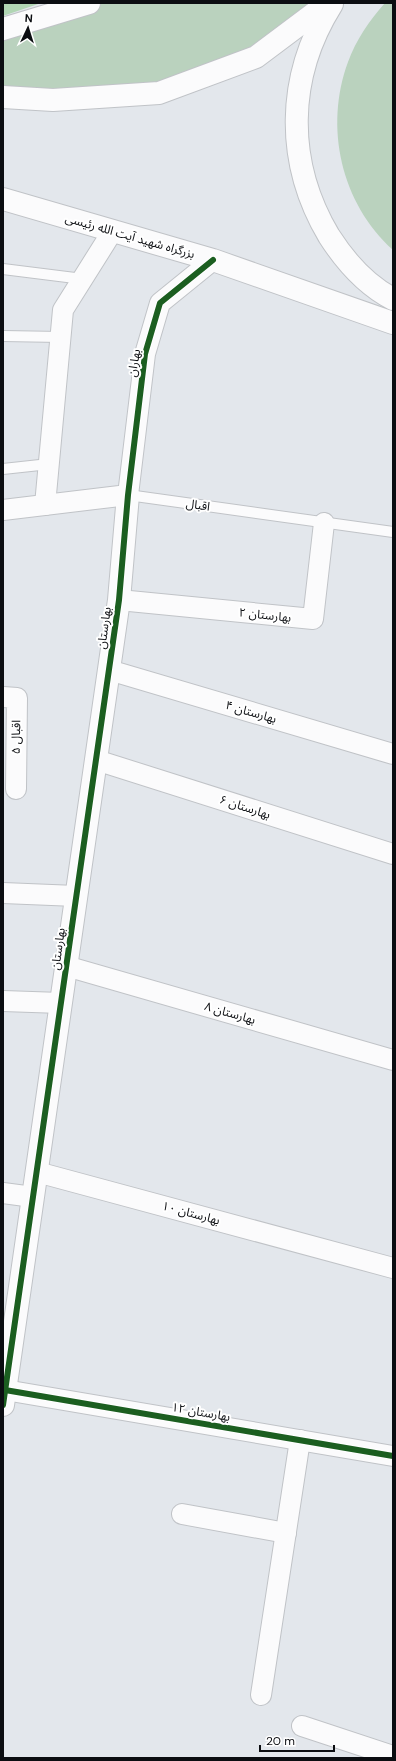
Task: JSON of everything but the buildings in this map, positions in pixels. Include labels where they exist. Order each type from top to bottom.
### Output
[{"type":"main road","points":[[3,29],[89,3]]},
{"type":"main road","points":[[3,97],[53,100],[159,93],[256,57],[328,3]]},
{"type":"main road","points":[[333,3],[322,20],[310,47],[301,76],[297,105],[296,135],[300,165],[308,193],[320,221],[336,246],[360,274],[379,291],[393,299]]},
{"type":"main road","name":"بزرگراه شهید آیت الله رئیسی","points":[[3,199],[112,232],[213,260],[393,323]]},
{"type":"main road","name":"بهارستان","points":[[4,1398],[6,1359],[37,1172],[119,600],[128,495]]},
{"type":"street","points":[[46,505],[63,310],[112,232]]},
{"type":"street","name":"بهاران","points":[[128,495],[145,354],[160,303],[213,260]]},
{"type":"street","name":"اقبال","points":[[3,510],[128,495]]},
{"type":"street","name":"بهارستان ۲","points":[[119,600],[313,619],[324,523]]},
{"type":"street","name":"بهارستان ۴","points":[[109,670],[393,754]]},
{"type":"street","name":"اقبال ۵","points":[[3,697],[17,698],[16,789]]},
{"type":"street","name":"بهارستان ۶","points":[[96,760],[393,854]]},
{"type":"street","points":[[3,893],[76,896]]},
{"type":"street","name":"بهارستان ۸","points":[[66,966],[393,1060]]},
{"type":"street","points":[[3,1001],[61,1003]]},
{"type":"street","name":"بهارستان ۱۰","points":[[37,1172],[393,1268]]},
{"type":"street","points":[[3,1193],[33,1197]]},
{"type":"street","name":"بهارستان ۱۲","points":[[4,1398],[300,1440],[393,1456]]},
{"type":"street","points":[[261,1695],[300,1440]]},
{"type":"street","points":[[182,1514],[286,1533]]},
{"type":"street","points":[[302,1726],[393,1756]]},
{"type":"lane","points":[[3,269],[83,279]]},
{"type":"lane","points":[[3,336],[61,337]]},
{"type":"lane","points":[[3,469],[49,464]]},
{"type":"lane","name":"اقبال","points":[[128,495],[393,532]]},
{"type":"green space","points":[[3,3],[41,3],[3,16]]},
{"type":"green space","points":[[89,3],[328,3],[256,57],[159,93],[3,97],[3,29]]},
{"type":"green space","points":[[385,3],[393,3],[393,250],[375,231],[361,210],[350,187],[342,163],[338,138],[338,112],[341,87],[348,62],[364,31]]},
{"type":"cycle path","points":[[3,1405],[119,600],[128,495],[145,354],[160,303],[213,260]]},
{"type":"cycle path","points":[[5,1390],[393,1456]]}]
